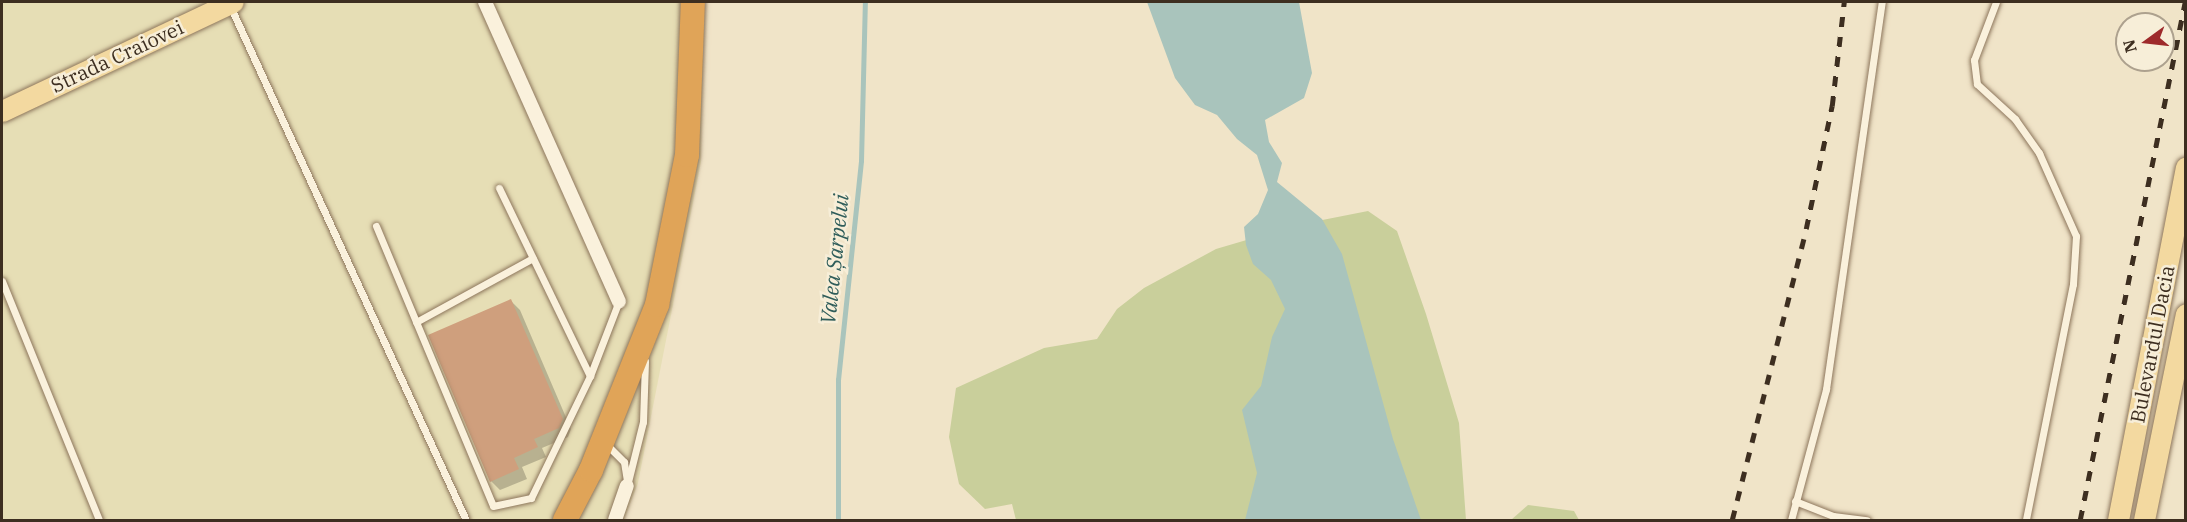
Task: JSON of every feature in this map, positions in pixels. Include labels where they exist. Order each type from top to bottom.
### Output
[{"type":"highway","points":[[565,520],[603,442],[645,338],[669,254],[687,155],[693,2]]},
{"type":"main road","name":"Strada Craiovei","points":[[2,111],[231,2]]},
{"type":"main road","name":"Bulevardul Dacia","points":[[2118,520],[2186,168]]},
{"type":"main road","name":"Bulevardul Dacia","points":[[2144,520],[2186,314]]},
{"type":"street","points":[[485,2],[619,300]]},
{"type":"street","points":[[615,520],[627,486]]},
{"type":"lane","points":[[231,2],[466,520]]},
{"type":"lane","points":[[1791,520],[1826,388],[1882,2]]},
{"type":"lane","points":[[1996,2],[1974,60],[1977,84],[2015,119],[2039,153],[2076,236],[2073,284],[2026,520]]},
{"type":"lane","points":[[499,188],[590,376]]},
{"type":"lane","points":[[376,226],[493,506],[531,498],[590,376],[619,300]]},
{"type":"lane","points":[[416,322],[533,258]]},
{"type":"lane","points":[[2,281],[99,520]]},
{"type":"lane","points":[[627,486],[642,422],[645,338]]},
{"type":"lane","points":[[603,442],[624,462],[627,486]]},
{"type":"lane","points":[[1795,501],[1833,516],[1867,520]]},
{"type":"shaded area","points":[[2,2],[704,2],[701,162],[638,483],[624,520],[2,520]]},
{"type":"green space","points":[[1368,211],[1397,231],[1426,314],[1459,423],[1466,520],[1016,520],[1012,504],[985,509],[959,484],[949,437],[956,388],[1044,348],[1097,339],[1117,309],[1144,288],[1216,249],[1297,225]]},
{"type":"green space","points":[[1528,505],[1574,511],[1579,520],[1511,520]]},
{"type":"water","points":[[1147,2],[1299,2],[1312,73],[1304,98],[1265,120],[1269,142],[1282,163],[1277,182],[1322,219],[1342,254],[1393,439],[1421,520],[1245,520],[1257,473],[1242,410],[1261,386],[1272,337],[1285,309],[1271,280],[1253,264],[1246,245],[1244,227],[1258,214],[1268,190],[1257,155],[1237,139],[1217,115],[1195,105],[1175,78]]},
{"type":"building","points":[[511,299],[563,419],[559,428],[534,439],[538,447],[514,458],[519,469],[490,482],[428,335]]},
{"type":"waterway","name":"Valea Șarpelui","points":[[838,520],[838,380],[861,161],[865,2]]},
{"type":"railway","points":[[1732,520],[1806,229],[1832,106],[1844,2]]},
{"type":"railway","points":[[2080,520],[2185,2]]}]
